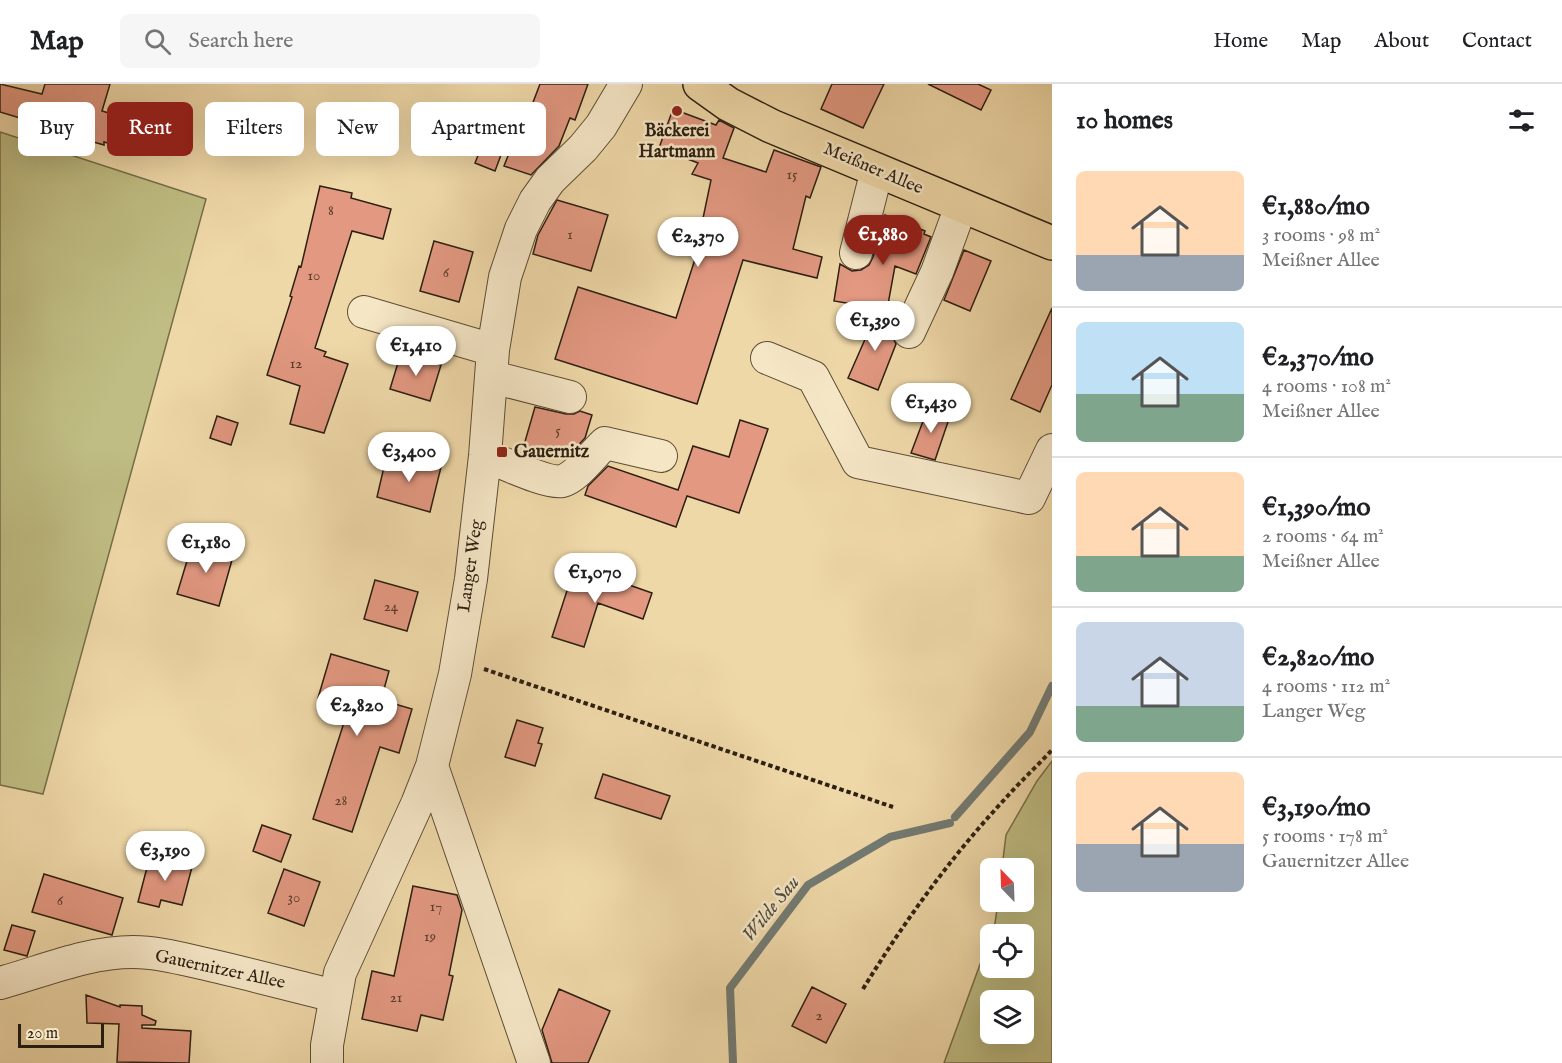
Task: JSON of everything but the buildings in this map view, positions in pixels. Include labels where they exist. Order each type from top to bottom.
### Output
[{"type":"main road","name":"Meißner Allee","points":[[700,84],[728,104],[771,126],[1052,243]]},
{"type":"street","name":"Langer Weg","points":[[327,1063],[327,1045],[334,996],[344,965],[432,766],[458,660],[471,579],[486,456],[492,364],[505,277],[521,229],[535,201],[550,180],[583,148],[601,126],[626,84]]},
{"type":"street","points":[[856,253],[877,170]]},
{"type":"street","points":[[909,332],[937,272],[961,206]]},
{"type":"street","points":[[364,312],[570,397]]},
{"type":"street","points":[[767,358],[813,376],[858,462],[1029,498],[1052,450]]},
{"type":"street","points":[[486,456],[545,479],[563,481],[579,470],[605,443],[661,456]]},
{"type":"street","points":[[432,766],[534,1063]]},
{"type":"street","name":"Gauernitzer Allee","points":[[0,983],[68,962],[100,955],[134,952],[192,961],[334,996]]},
{"type":"path","points":[[458,660],[893,807]]},
{"type":"path","points":[[863,989],[898,933],[946,868],[1003,800],[1052,750]]},
{"type":"shaded area","points":[[0,132],[18,138],[18,156],[74,156],[206,199],[43,794],[0,785]]},
{"type":"shaded area","points":[[1052,761],[1052,1063],[944,1063],[980,964],[980,978],[1034,978],[1034,924],[995,924],[997,912],[1034,912],[1034,858],[1003,858],[1006,835],[1037,781]]},
{"type":"waterway","name":"Wilde Sau","points":[[955,817],[1030,732],[1052,686]]},
{"type":"waterway","name":"Wilde Sau","points":[[733,1063],[730,988],[808,885],[890,837],[950,823]]},
{"type":"place","name":"Bäckerei Hartmann","points":[[677,111]]},
{"type":"place","name":"Gauernitz","points":[[502,452]]}]
